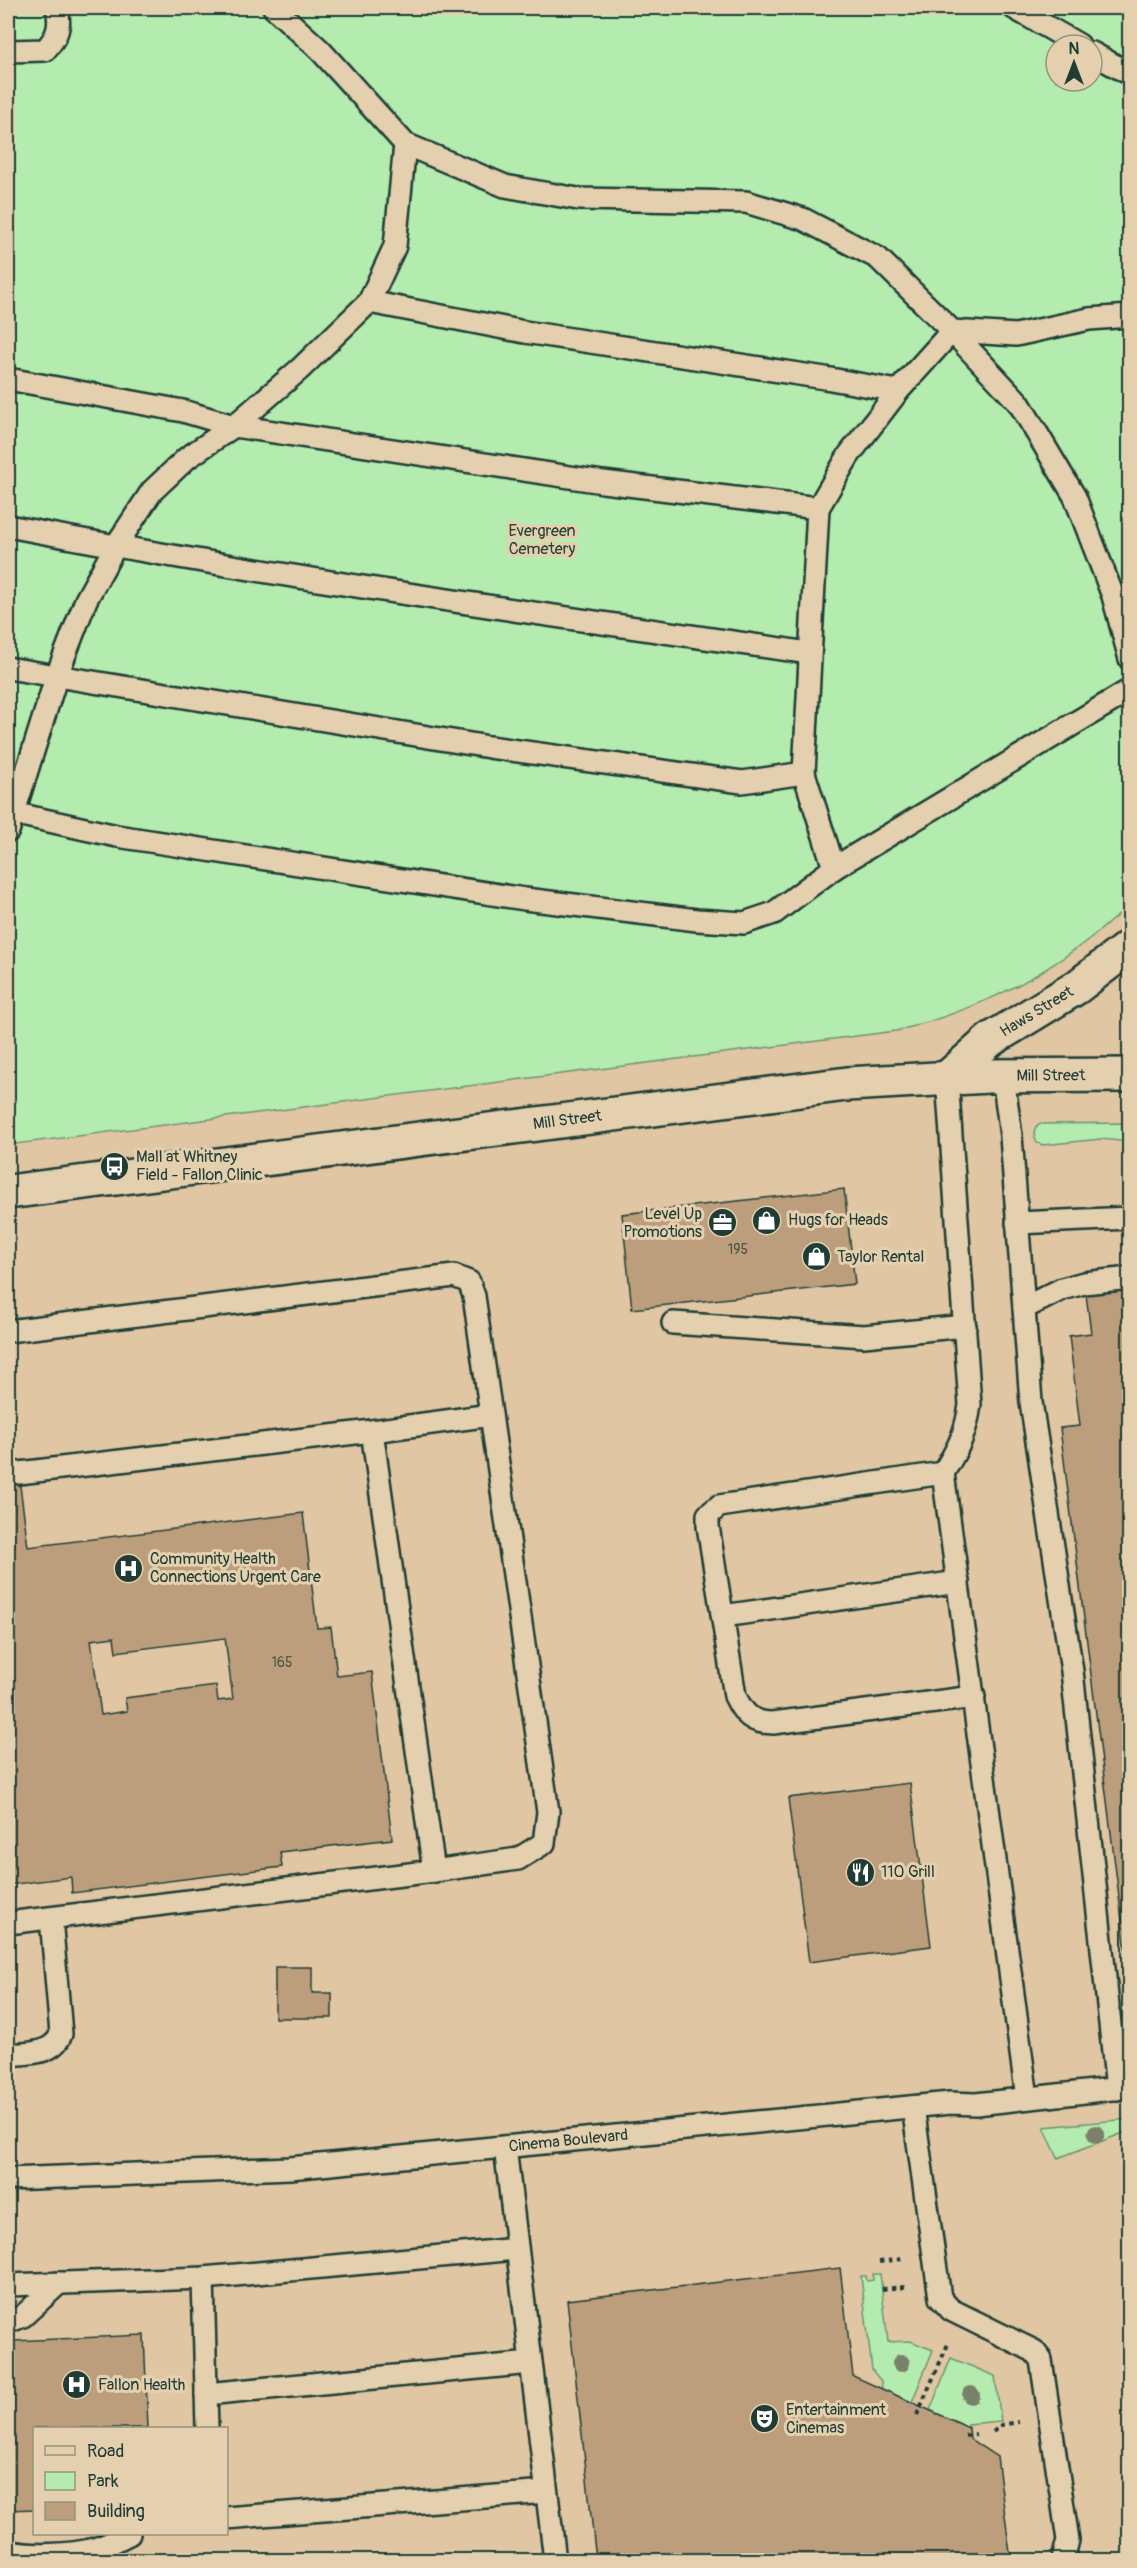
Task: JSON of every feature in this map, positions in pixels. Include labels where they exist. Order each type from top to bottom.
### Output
[{"type":"main road","name":"Haws Street","points":[[946,1078],[990,1040],[1077,987],[1130,946]]},
{"type":"main road","name":"Mill Street","points":[[8,1192],[847,1084],[1003,1076],[1130,1075]]},
{"type":"lane","points":[[8,51],[45,50],[57,36],[59,19],[57,8]]},
{"type":"lane","points":[[274,8],[320,50],[405,144],[505,186],[578,199],[746,202],[803,219],[878,258],[952,331],[1019,403],[1075,497],[1113,596],[1130,659]]},
{"type":"lane","points":[[1014,8],[1058,33]]},
{"type":"lane","points":[[1104,60],[1130,74]]},
{"type":"lane","points":[[405,144],[395,246],[369,302],[300,369],[234,426],[187,458],[152,491],[115,547],[86,600],[57,675],[9,819],[525,899],[697,920],[744,923],[774,913],[834,868],[1130,690]]},
{"type":"lane","points":[[369,302],[525,332],[898,391]]},
{"type":"lane","points":[[952,331],[1016,335],[1089,319],[1130,316]]},
{"type":"lane","points":[[834,868],[804,773],[818,508],[849,455],[898,391],[952,331]]},
{"type":"lane","points":[[8,379],[183,411],[234,426],[603,482],[818,508]]},
{"type":"lane","points":[[8,526],[115,547],[440,599],[809,653]]},
{"type":"lane","points":[[8,668],[489,747],[719,779],[742,782],[804,773]]},
{"type":"lane","points":[[1003,1076],[1031,1402],[1072,1671],[1123,2088]]},
{"type":"lane","points":[[946,1078],[970,1405],[967,1429],[959,1448],[943,1473],[1027,2098]]},
{"type":"lane","points":[[1017,1224],[1130,1218]]},
{"type":"lane","points":[[8,1331],[454,1276],[469,1282],[474,1296],[548,1812],[544,1843],[518,1859],[8,1923]]},
{"type":"lane","points":[[1024,1308],[1062,1288],[1130,1278]]},
{"type":"lane","points":[[673,1323],[864,1336],[965,1326]]},
{"type":"lane","points":[[18,1473],[491,1415]]},
{"type":"lane","points":[[372,1431],[434,1871]]},
{"type":"lane","points":[[943,1473],[719,1506],[708,1515],[708,1526],[735,1696],[741,1710],[750,1719],[761,1723],[974,1697]]},
{"type":"lane","points":[[723,1616],[958,1582]]},
{"type":"lane","points":[[8,2055],[52,2048],[58,2043],[61,2034],[51,1918]]},
{"type":"lane","name":"Cinema Boulevard","points":[[8,2179],[290,2168],[950,2103],[976,2104],[1123,2088]]},
{"type":"lane","points":[[913,2107],[940,2298],[951,2310],[1034,2351],[1041,2360],[1068,2540],[1063,2560]]},
{"type":"lane","points":[[505,2147],[555,2560]]},
{"type":"lane","points":[[8,2284],[203,2278],[517,2250]]},
{"type":"lane","points":[[203,2278],[207,2427]]},
{"type":"lane","points":[[8,2322],[23,2316],[58,2283]]},
{"type":"lane","points":[[206,2394],[531,2362]]},
{"type":"lane","points":[[228,2518],[546,2492]]},
{"type":"lane","points":[[8,2551],[22,2554],[82,2552],[127,2535]]},
{"type":"path","points":[[917,2415],[937,2368]]},
{"type":"path","points":[[965,2436],[976,2434]]},
{"type":"green space","name":"Evergreen Cemetery","points":[[8,8],[1129,8],[1129,905],[1076,949],[1021,983],[962,1010],[896,1031],[8,1145]]},
{"type":"green space","points":[[1129,1123],[1129,1142],[1101,1139],[1043,1145],[1037,1143],[1034,1135],[1034,1130],[1039,1124]]},
{"type":"green space","points":[[1129,2119],[1129,2129],[1126,2132],[1058,2158],[1044,2127]]},
{"type":"green space","points":[[873,2274],[880,2274],[888,2342],[910,2341],[933,2350],[912,2402],[882,2389],[881,2381],[872,2370],[861,2276],[866,2276],[867,2281],[873,2280]]},
{"type":"green space","points":[[951,2358],[995,2376],[1001,2421],[968,2424],[969,2428],[930,2410]]},
{"type":"building","points":[[844,1189],[855,1284],[632,1309],[622,1214]]},
{"type":"building","points":[[1130,1280],[1130,1984],[1060,1428],[1080,1426],[1069,1336],[1091,1333],[1085,1286]]},
{"type":"building","points":[[15,1447],[28,1547],[303,1513],[317,1628],[331,1627],[337,1676],[372,1672],[392,1839],[280,1852],[282,1867],[72,1893],[71,1877],[8,1885],[8,1448]],"holes":[[[114,1637],[116,1652],[225,1638],[233,1699],[218,1701],[216,1686],[125,1698],[127,1711],[101,1715],[91,1640]]]},
{"type":"building","name":"110 Grill","points":[[910,1783],[931,1946],[809,1962],[788,1798]]},
{"type":"building","points":[[275,1967],[312,1967],[312,1993],[332,1993],[332,2018],[275,2018]]},
{"type":"building","name":"Entertainment Cinemas","points":[[840,2268],[853,2376],[969,2428],[970,2439],[997,2457],[1011,2560],[596,2560],[567,2300]]},
{"type":"building","name":"Fallon Health","points":[[8,2304],[12,2304],[14,2341],[144,2335],[148,2427],[33,2427],[33,2509],[8,2510]]},
{"type":"place","name":"Mall at Whitney Field - Fallon Clinic","points":[[115,1166]]},
{"type":"place","name":"Hugs for Heads","points":[[767,1220]]},
{"type":"place","name":"Level Up Promotions","points":[[723,1223]]},
{"type":"place","name":"Taylor Rental","points":[[816,1257]]},
{"type":"place","name":"Community Health Connections Urgent Care","points":[[129,1568]]},
{"type":"place","name":"110 Grill","points":[[860,1872]]},
{"type":"place","name":"Fallon Health","points":[[77,2385]]},
{"type":"place","name":"Entertainment Cinemas","points":[[765,2419]]}]
